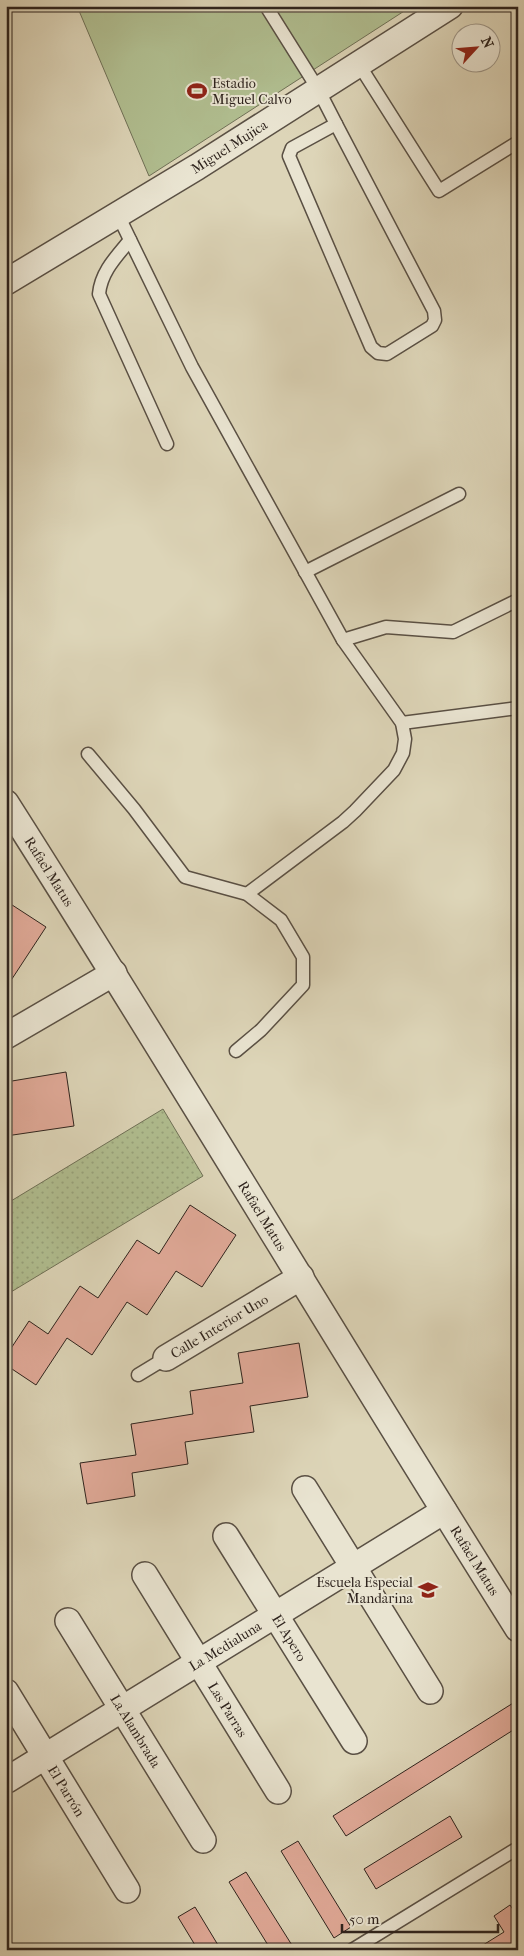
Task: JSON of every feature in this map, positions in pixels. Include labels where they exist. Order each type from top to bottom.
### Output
[{"type":"street","name":"Miguel Mujica","points":[[6,282],[118,216],[450,6]]},
{"type":"street","name":"Rafael Matus","points":[[6,803],[114,972],[518,1629]]},
{"type":"street","points":[[6,1036],[114,972]]},
{"type":"street","name":"Calle Interior Uno","points":[[166,1358],[300,1277]]},
{"type":"street","points":[[305,1489],[430,1691]]},
{"type":"street","name":"La Medialuna","points":[[8,1780],[444,1511]]},
{"type":"street","name":"El Apero","points":[[226,1536],[354,1741]]},
{"type":"street","name":"Las Parras","points":[[145,1575],[278,1791]]},
{"type":"street","name":"La Alambrada","points":[[68,1621],[203,1840]]},
{"type":"street","name":"El Parrón","points":[[6,1692],[127,1890]]},
{"type":"lane","points":[[266,6],[318,89],[434,312],[435,320],[432,326],[387,354],[378,353],[371,347],[289,156],[292,148],[336,124]]},
{"type":"lane","points":[[358,63],[439,191],[518,142]]},
{"type":"lane","points":[[118,216],[192,367],[343,640],[402,723],[405,739],[403,753],[394,770],[343,822],[247,894]]},
{"type":"lane","points":[[130,240],[106,269],[100,282],[99,294],[167,444]]},
{"type":"lane","points":[[305,572],[459,494]]},
{"type":"lane","points":[[343,640],[386,627],[453,632],[518,600]]},
{"type":"lane","points":[[402,723],[518,708]]},
{"type":"lane","points":[[88,754],[134,809],[186,877],[247,894],[281,920],[303,957],[303,985],[261,1030],[236,1051]]},
{"type":"lane","name":"Calle Interior Uno","points":[[138,1376],[166,1358]]},
{"type":"lane","points":[[352,1950],[518,1848]]},
{"type":"green space","name":"Estadio Miguel Calvo","points":[[77,6],[412,6],[149,176]]},
{"type":"green space","points":[[163,1109],[203,1176],[6,1295],[6,1204]]},
{"type":"building","points":[[6,901],[46,927],[6,988]]},
{"type":"building","points":[[66,1072],[74,1126],[6,1136],[6,1112],[9,1112],[6,1082]]},
{"type":"building","points":[[190,1205],[236,1235],[202,1287],[176,1271],[147,1315],[127,1302],[92,1355],[67,1338],[36,1385],[6,1365],[6,1356],[29,1321],[48,1334],[80,1286],[98,1298],[137,1240],[159,1254]]},
{"type":"building","points":[[299,1343],[308,1397],[250,1406],[254,1432],[185,1442],[188,1464],[132,1473],[135,1496],[87,1504],[80,1463],[136,1455],[131,1424],[193,1414],[190,1391],[243,1383],[238,1353]]},
{"type":"building","points":[[518,1700],[518,1727],[346,1836],[333,1816]]},
{"type":"building","points":[[450,1816],[462,1837],[376,1889],[364,1869]]},
{"type":"building","points":[[298,1841],[351,1927],[334,1938],[281,1851]]},
{"type":"building","points":[[246,1872],[295,1950],[271,1950],[229,1882]]},
{"type":"building","points":[[510,1905],[518,1917],[518,1950],[475,1950],[504,1932],[494,1916]]},
{"type":"building","points":[[195,1907],[221,1950],[198,1950],[178,1917]]},
{"type":"place","name":"Estadio Miguel Calvo","points":[[197,91]]},
{"type":"place","name":"Escuela Especial Mandarina","points":[[428,1590]]}]
